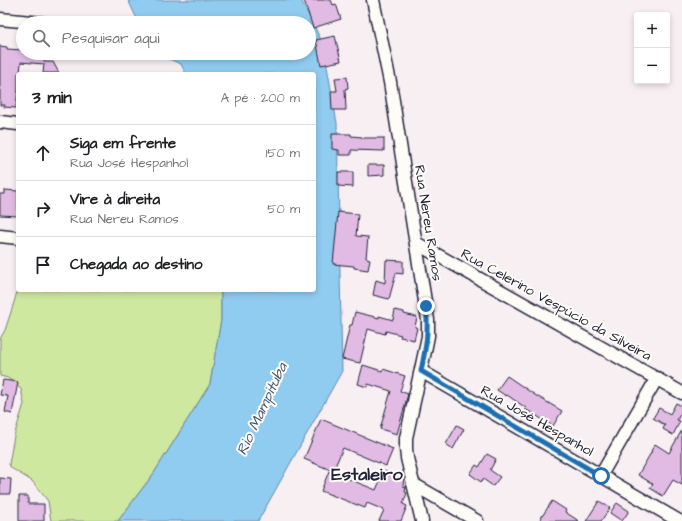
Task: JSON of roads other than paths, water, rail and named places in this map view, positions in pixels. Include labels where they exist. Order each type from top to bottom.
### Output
[{"type":"street","name":"Rua Nereu Ramos","points":[[373,0],[390,82],[428,320],[428,336],[406,438],[407,458],[422,521]]},
{"type":"street","points":[[0,19],[16,21]]},
{"type":"street","points":[[0,122],[16,124]]},
{"type":"street","points":[[0,236],[16,238]]},
{"type":"street","name":"Rua Celerino Vespúcio da Silveira","points":[[416,243],[682,393]]},
{"type":"street","name":"Rua José Hespanhol","points":[[421,371],[679,521]]},
{"type":"street","points":[[601,476],[657,378]]},
{"type":"street","points":[[413,484],[477,521]]},
{"type":"water","points":[[128,0],[301,0],[309,16],[136,16]]},
{"type":"water","name":"Rio Mampituba","points":[[316,30],[323,44],[337,123],[342,371],[258,521],[118,521],[154,473],[210,384],[221,320],[221,292],[316,292],[316,72],[185,72],[181,64],[171,60],[316,60]]},
{"type":"district","name":"Estaleiro","points":[[367,474]]}]
